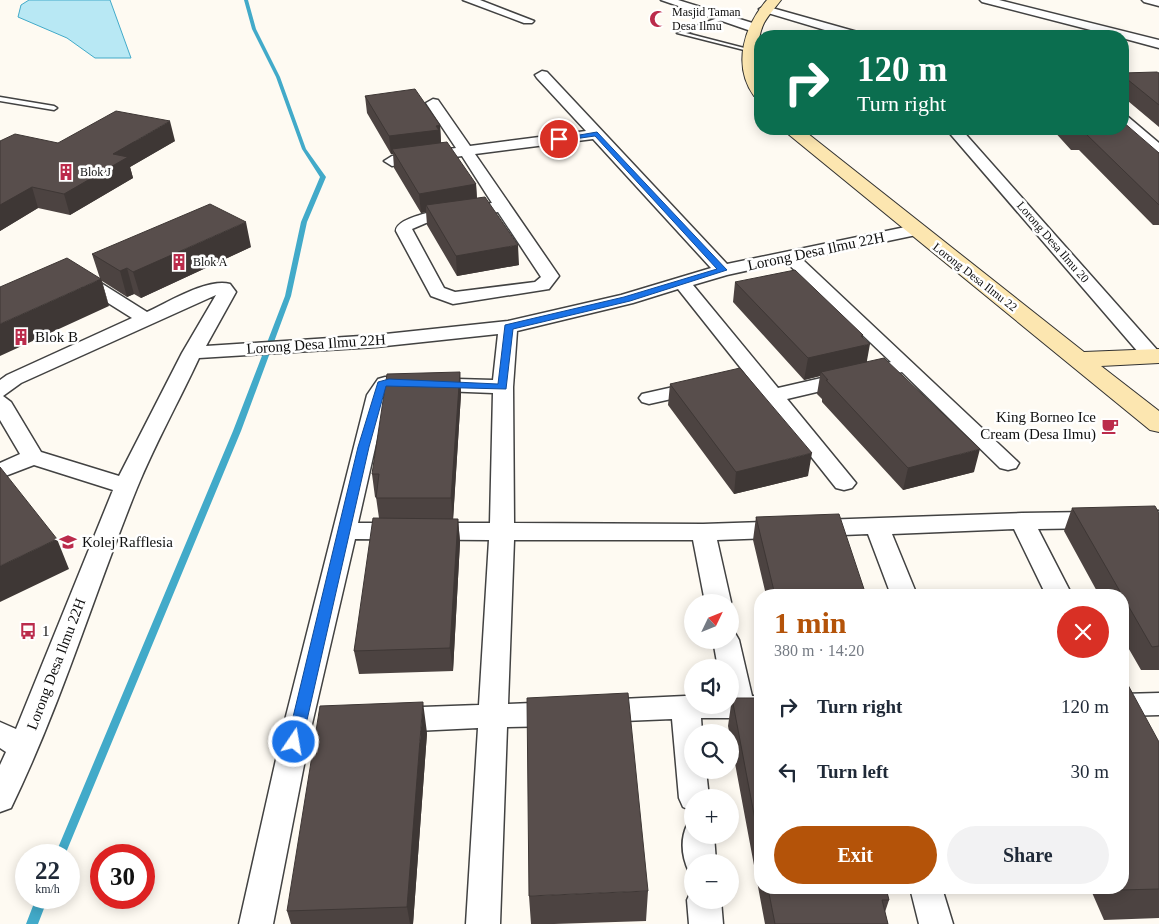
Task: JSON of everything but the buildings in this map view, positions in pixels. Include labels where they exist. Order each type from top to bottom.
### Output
[{"type":"street","points":[[470,0],[528,21]]},
{"type":"street","points":[[667,0],[755,28],[770,5],[840,30]]},
{"type":"street","points":[[986,0],[1104,30]]},
{"type":"street","points":[[1148,0],[1159,3]]},
{"type":"street","points":[[754,33],[750,51],[754,65]]},
{"type":"street","points":[[1129,36],[1159,44]]},
{"type":"street","points":[[542,75],[723,270]]},
{"type":"street","points":[[433,104],[466,151],[503,206],[550,276],[548,282],[535,287],[453,298],[437,292],[404,231],[404,227],[422,219],[503,206]]},
{"type":"street","points":[[1129,125],[1159,150]]},
{"type":"street","points":[[392,161],[597,134]]},
{"type":"street","name":"Lorong Desa Ilmu 22","points":[[798,135],[915,230],[1080,358],[1159,424]]},
{"type":"street","name":"Lorong Desa Ilmu 20","points":[[958,135],[1155,356]]},
{"type":"street","name":"Lorong Desa Ilmu 22H","points":[[0,799],[12,741],[126,486],[192,353],[334,344],[508,327],[596,307],[723,270],[915,230]]},
{"type":"street","points":[[789,256],[1008,463]]},
{"type":"street","points":[[71,272],[146,319]]},
{"type":"street","points":[[682,283],[739,379],[775,395],[844,483]]},
{"type":"street","points":[[0,391],[14,379],[215,288],[227,290],[192,353]]},
{"type":"street","points":[[483,924],[502,531],[503,387],[508,327]]},
{"type":"street","points":[[1080,358],[1155,356]]},
{"type":"street","points":[[775,395],[906,365]]},
{"type":"street","points":[[649,398],[739,379]]},
{"type":"street","points":[[256,924],[298,724],[343,531],[372,413],[383,383],[503,387]]},
{"type":"street","points":[[0,402],[33,457]]},
{"type":"street","points":[[0,471],[33,457],[126,486]]},
{"type":"street","points":[[343,531],[703,532],[1022,521],[1159,519]]},
{"type":"street","points":[[1022,521],[1056,589]]},
{"type":"street","points":[[877,527],[902,589]]},
{"type":"street","points":[[703,532],[716,594]]},
{"type":"street","points":[[729,649],[750,707]]},
{"type":"street","points":[[1129,705],[1159,704]]},
{"type":"street","points":[[366,721],[492,717],[684,707]]},
{"type":"street","points":[[686,714],[693,789]]},
{"type":"street","points":[[298,724],[327,723]]},
{"type":"street","points":[[928,894],[936,924]]},
{"type":"street","points":[[705,909],[706,924]]},
{"type":"lane","points":[[723,18],[686,29],[680,33],[750,51]]},
{"type":"lane","points":[[0,99],[54,108]]},
{"type":"water","points":[[29,0],[110,0],[131,58],[95,58],[67,38],[18,17],[21,5]]},
{"type":"waterway","points":[[65,844],[237,431],[288,296],[304,222],[323,177],[304,149],[278,77],[254,29],[246,0]]},
{"type":"waterway","points":[[32,924],[38,909]]},
{"type":"place","name":"Masjid Taman Desa Ilmu","points":[[658,19]]},
{"type":"place","name":"Blok J","points":[[66,172]]},
{"type":"place","name":"Blok A","points":[[179,262]]},
{"type":"place","name":"Blok B","points":[[21,337]]},
{"type":"place","name":"King Borneo Ice Cream (Desa Ilmu)","points":[[1110,426]]},
{"type":"place","name":"Kolej Rafflesia","points":[[68,542]]},
{"type":"place","name":"1","points":[[28,631]]},
{"type":"route","points":[[294,742],[363,447],[377,395],[382,384],[389,382],[503,387],[505,343],[508,327],[596,307],[723,270],[597,134],[559,139]]}]
